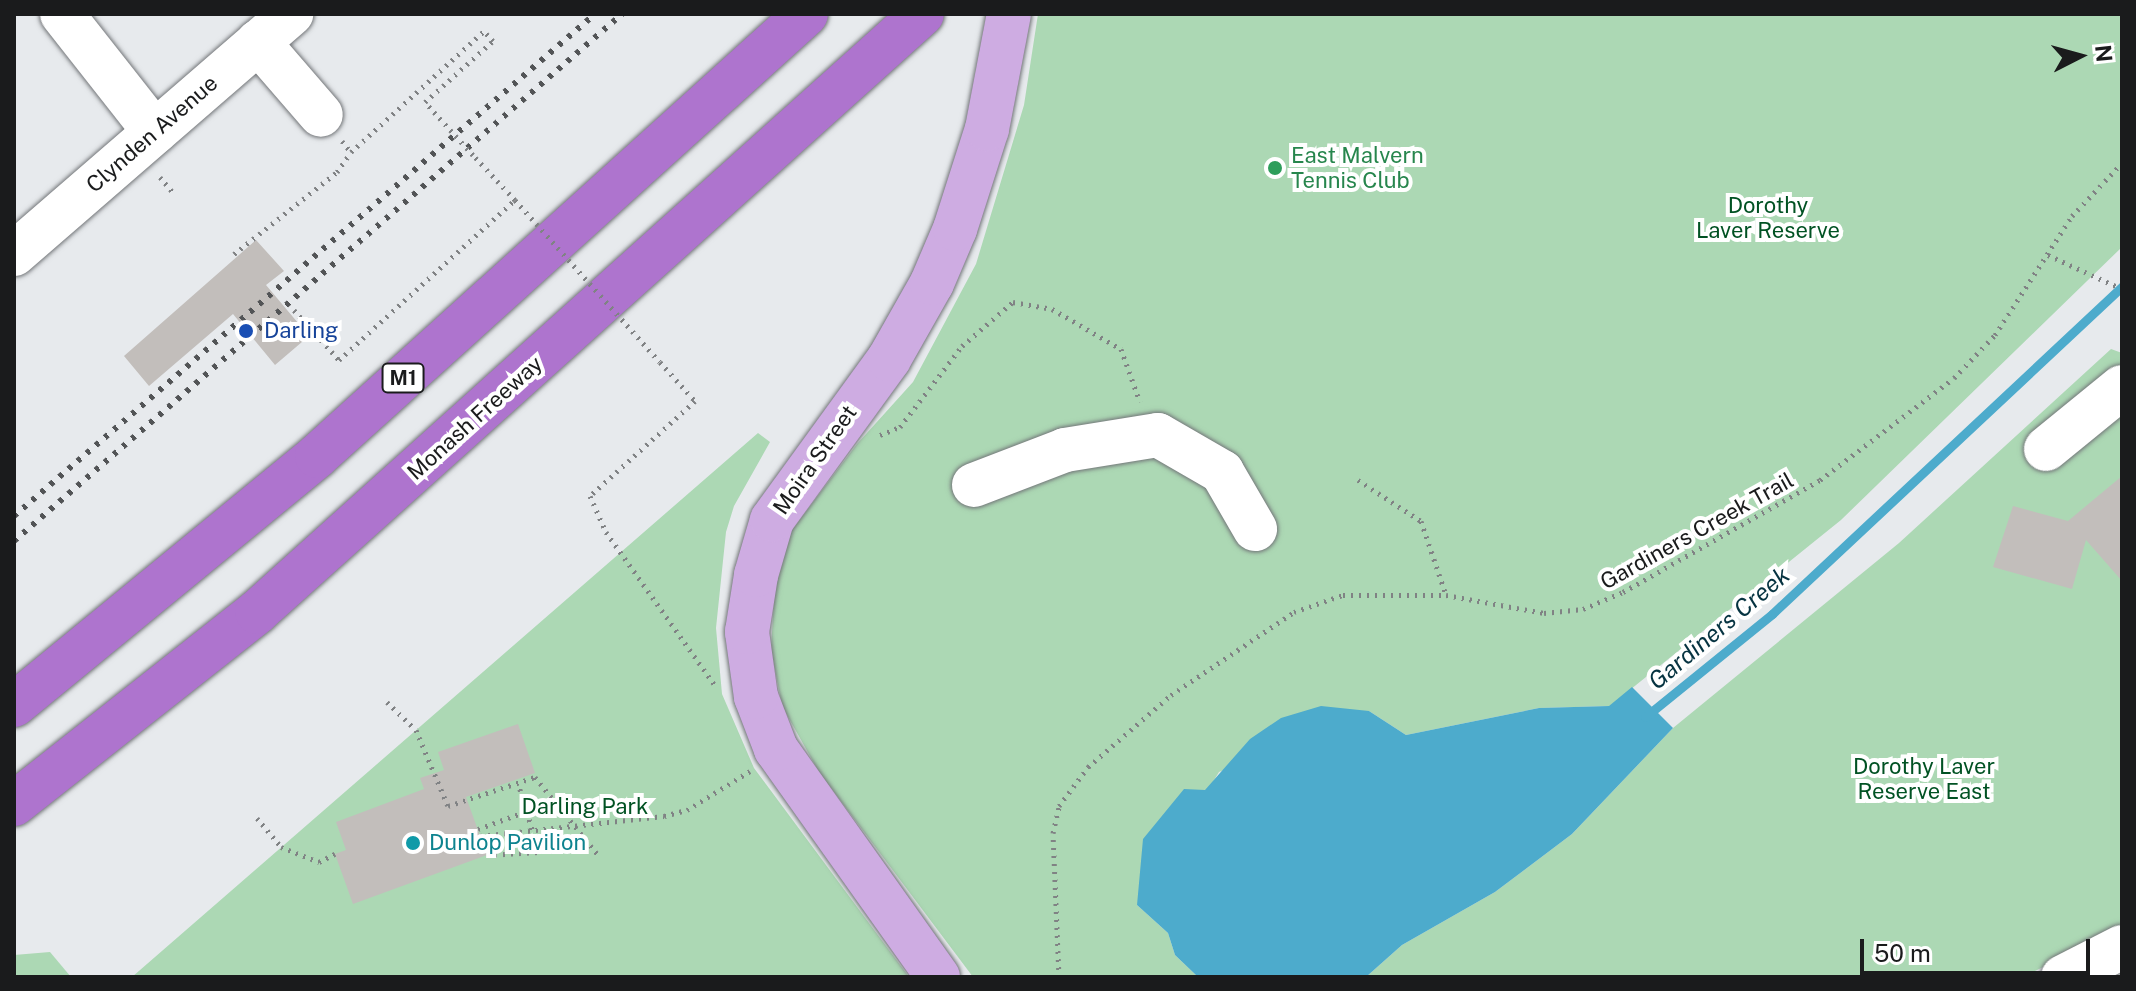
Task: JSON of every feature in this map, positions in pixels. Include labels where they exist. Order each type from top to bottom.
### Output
[{"type":"highway","name":"M1","points":[[14,705],[317,456],[806,14]]},
{"type":"highway","name":"Monash Freeway","points":[[14,804],[257,612],[922,14]]},
{"type":"main road","name":"Moira Street","points":[[938,977],[776,749],[756,697],[747,632],[756,575],[772,520],[889,359],[932,283],[976,170],[1009,14]]},
{"type":"street","points":[[62,14],[155,132]]},
{"type":"street","name":"Clynden Avenue","points":[[14,254],[291,14]]},
{"type":"street","points":[[258,42],[321,115]]},
{"type":"street","points":[[2046,449],[2122,387]]},
{"type":"street","points":[[974,485],[1065,450],[1153,436],[1222,472],[1255,529]]},
{"type":"street","points":[[2069,975],[2122,947]]},
{"type":"path","points":[[363,141],[484,31],[493,41],[425,102],[695,401],[590,496],[606,532],[722,694]]},
{"type":"path","points":[[234,254],[314,192],[351,152]]},
{"type":"path","name":"Gardiners Creek Trail","points":[[1059,977],[1053,833],[1059,806],[1088,767],[1171,695],[1294,612],[1343,595],[1446,595],[1544,613],[1583,609],[1623,592],[1820,480],[1954,378],[1995,335],[2072,216],[2122,163]]},
{"type":"path","points":[[294,310],[339,360],[515,200]]},
{"type":"path","points":[[2048,255],[2122,289]]},
{"type":"path","points":[[871,438],[900,427],[962,346],[1013,302],[1052,309],[1121,349],[1153,436]]},
{"type":"path","points":[[1358,480],[1421,521],[1446,595]]},
{"type":"path","points":[[387,702],[416,730],[448,806],[535,777],[599,856]]},
{"type":"path","points":[[480,836],[687,810],[754,768]]},
{"type":"path","points":[[487,855],[539,852],[518,783]]},
{"type":"path","points":[[478,829],[527,811]]},
{"type":"path","points":[[257,818],[281,847],[319,862],[335,854]]},
{"type":"green space","name":"Dorothy Laver Reserve","points":[[1038,14],[2122,14],[2122,247],[1841,520],[1610,706],[1539,708],[1406,735],[1369,711],[1219,772],[1137,905],[1168,933],[1175,955],[1198,977],[973,977],[819,772],[782,706],[771,649],[775,583],[792,530],[857,444],[913,382],[976,264],[1024,105]]},
{"type":"green space","name":"Dorothy Laver Reserve East","points":[[2111,349],[2122,353],[2122,928],[2023,977],[1366,977],[1402,945],[1495,892],[1572,834],[1673,728],[1899,543]]},
{"type":"green space","name":"Darling Park","points":[[758,433],[770,442],[734,506],[726,532],[716,628],[722,694],[754,768],[909,977],[132,977]]},
{"type":"green space","points":[[50,952],[71,977],[14,977],[14,955]]},
{"type":"water","points":[[1632,687],[1673,728],[1572,834],[1495,892],[1402,945],[1366,977],[1198,977],[1175,955],[1168,933],[1137,905],[1143,839],[1184,789],[1205,790],[1250,739],[1281,718],[1321,706],[1369,711],[1406,735],[1539,708],[1609,706]]},
{"type":"building","points":[[256,240],[284,271],[266,285],[309,336],[275,365],[233,314],[149,386],[124,356]]},
{"type":"building","points":[[2122,476],[2122,581],[2086,540],[2072,589],[1993,567],[2013,506],[2068,521]]},
{"type":"building","name":"Dunlop Pavilion","points":[[518,724],[535,773],[466,797],[487,855],[353,904],[335,854],[346,850],[336,822],[424,789],[420,778],[444,770],[438,752]]},
{"type":"waterway","name":"Gardiners Creek","points":[[1645,717],[1772,614],[2122,286]]},
{"type":"railway","points":[[14,516],[595,14]]},
{"type":"railway","points":[[14,541],[622,14]]},
{"type":"place","name":"East Malvern Tennis Club","points":[[1275,168]]},
{"type":"place","name":"Darling","points":[[246,331]]},
{"type":"place","name":"Dunlop Pavilion","points":[[413,843]]}]
